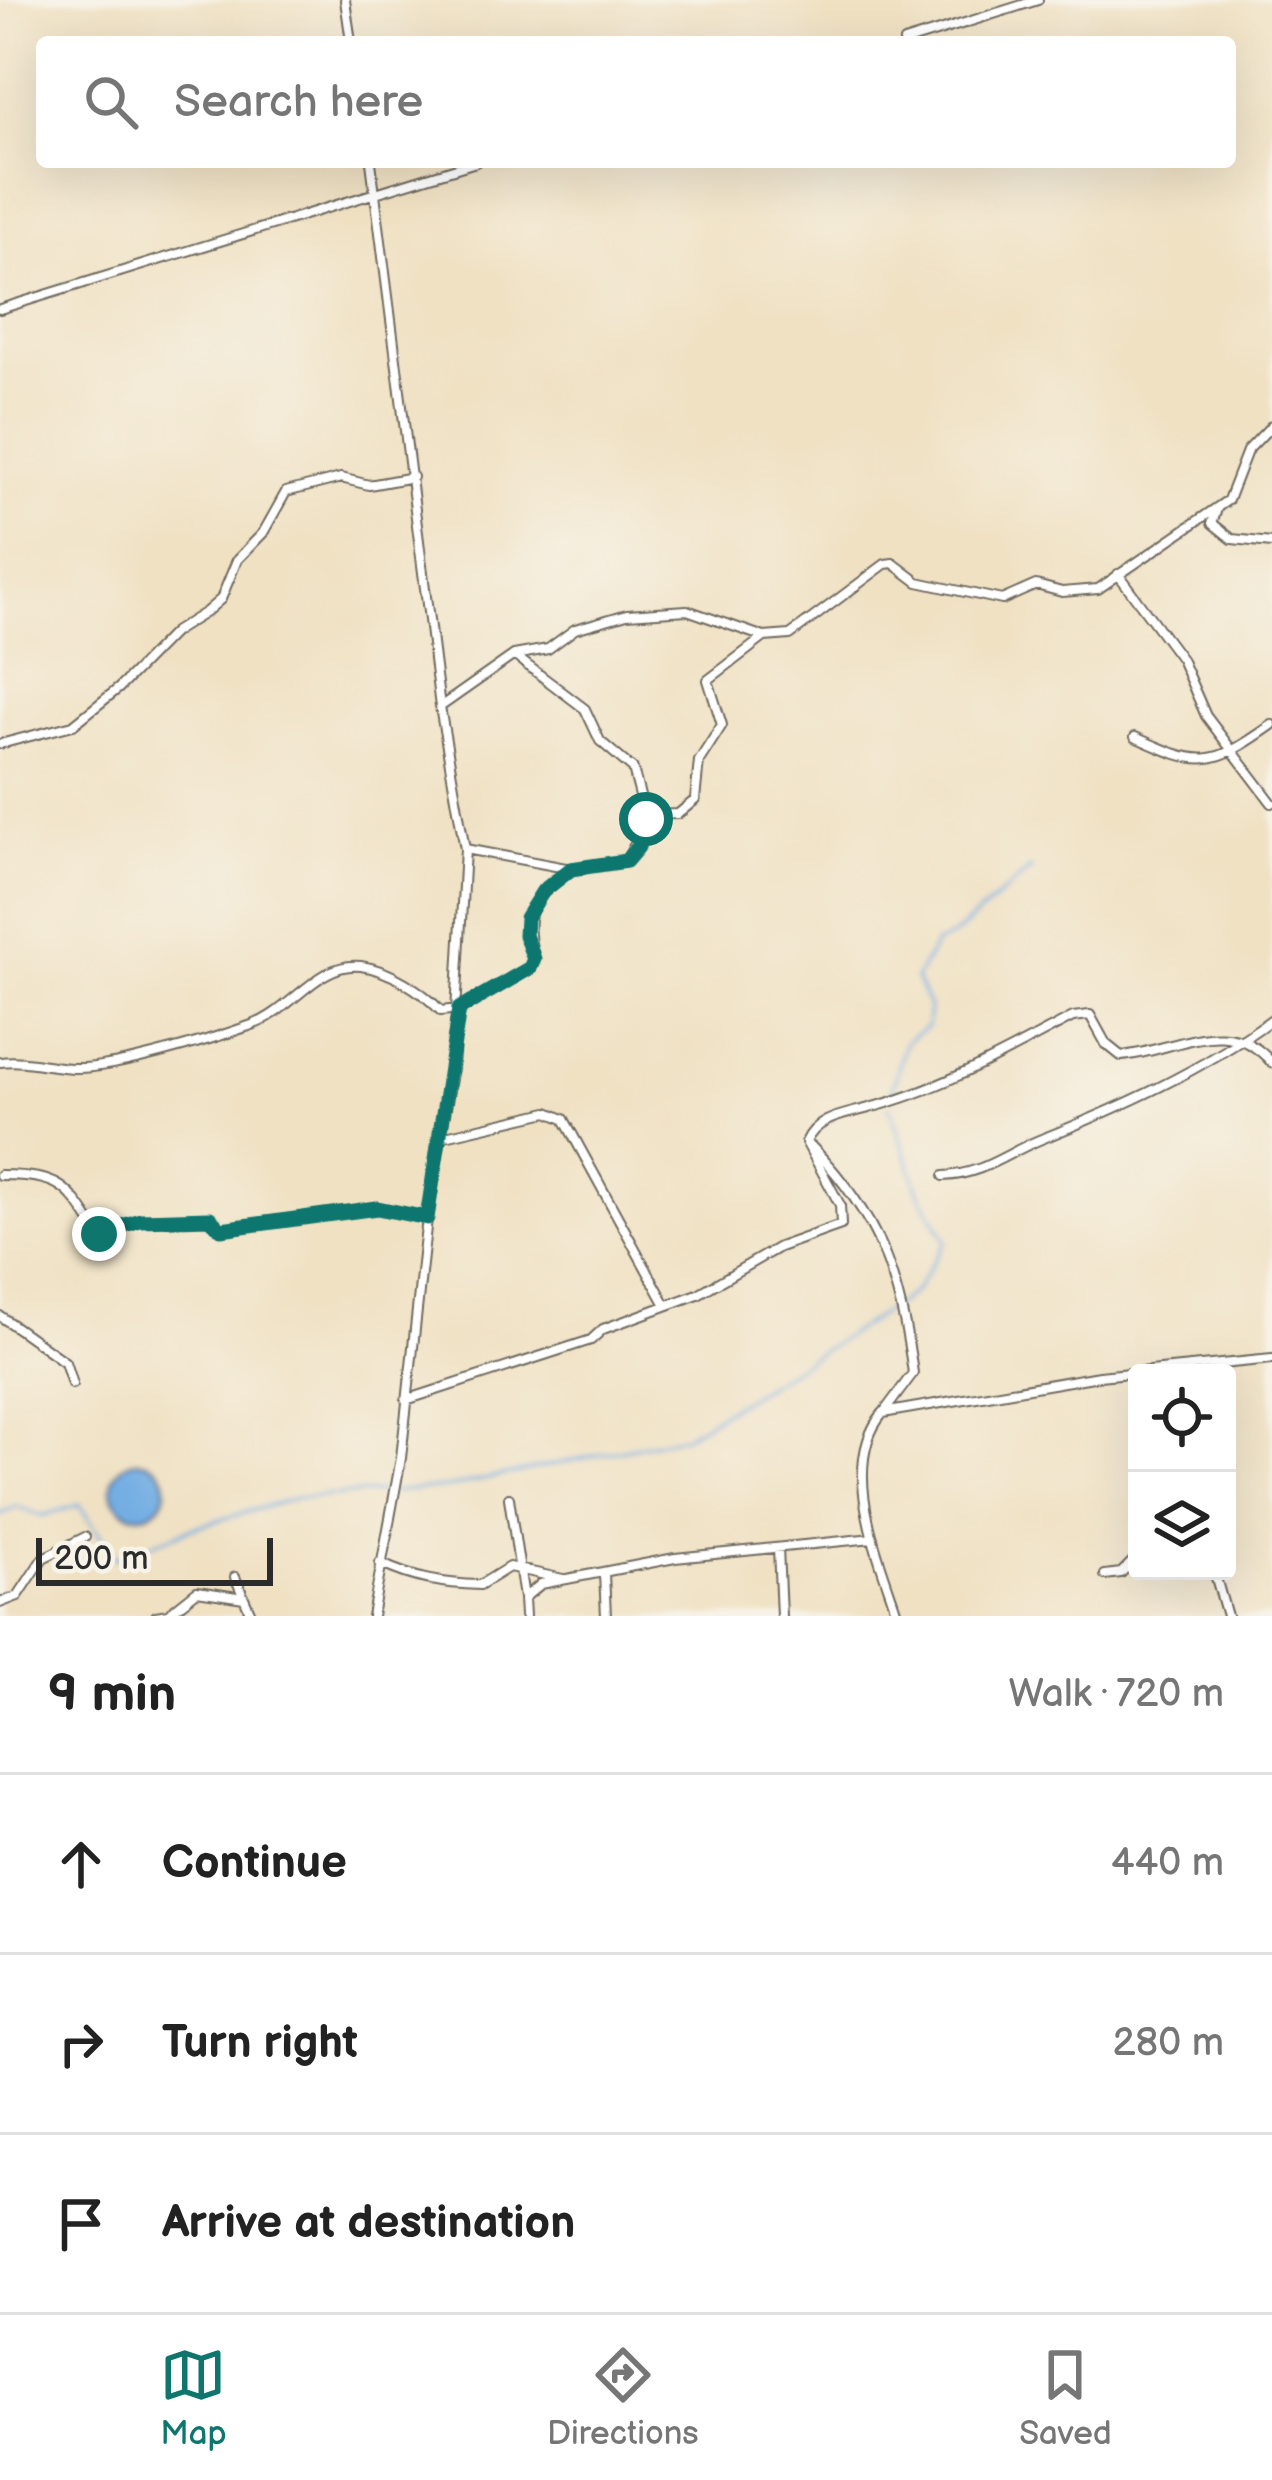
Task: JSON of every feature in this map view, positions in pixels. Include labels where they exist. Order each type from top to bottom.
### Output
[{"type":"street","points":[[345,0],[350,36]]},
{"type":"street","points":[[923,36],[1038,0]]},
{"type":"street","points":[[371,168],[440,707],[465,849],[459,1009],[372,1616]]},
{"type":"street","points":[[0,309],[454,168]]},
{"type":"street","points":[[646,819],[686,811],[695,800],[699,760],[722,725],[708,680],[764,637],[802,628],[885,564],[936,587],[1001,600],[1036,585],[1062,592],[1098,589],[1217,508],[1233,492],[1247,451],[1272,424]]},
{"type":"street","points":[[0,744],[73,725],[119,688],[174,632],[206,612],[229,587],[237,560],[262,533],[286,492],[341,478],[369,485],[413,477]]},
{"type":"street","points":[[1217,508],[1211,523],[1232,539],[1272,543]]},
{"type":"street","points":[[1118,574],[1181,659],[1205,716],[1272,803]]},
{"type":"street","points":[[440,707],[514,656],[548,649],[575,628],[659,609],[687,610],[764,637]]},
{"type":"street","points":[[465,849],[571,869],[626,861],[638,847],[646,819],[633,769],[600,741],[585,709],[514,656]]},
{"type":"street","points":[[1135,737],[1191,762],[1234,752],[1272,725]]},
{"type":"street","points":[[0,1062],[26,1059],[75,1069],[182,1045],[257,1023],[292,1004],[315,976],[359,965],[412,987],[441,1011],[459,1009],[530,968],[534,959],[525,935],[526,918],[543,891],[571,869]]},
{"type":"street","points":[[806,1142],[812,1130],[830,1118],[888,1103],[980,1068],[1084,1014],[1121,1056],[1199,1035],[1244,1040],[1272,1063]]},
{"type":"street","points":[[944,1176],[1003,1162],[1034,1142],[1115,1109],[1244,1040],[1272,1019]]},
{"type":"street","points":[[441,1137],[548,1112],[564,1120],[666,1305]]},
{"type":"street","points":[[406,1400],[522,1366],[717,1285],[778,1247],[841,1225],[845,1218],[840,1205],[806,1142]]},
{"type":"street","points":[[806,1142],[842,1178],[898,1278],[913,1373],[873,1425],[865,1471],[873,1538],[898,1616]]},
{"type":"street","points":[[0,1175],[45,1176],[70,1189],[99,1234],[140,1220],[210,1218],[221,1229],[377,1208],[427,1218]]},
{"type":"street","points":[[0,1316],[64,1362],[73,1384]]},
{"type":"street","points":[[883,1413],[1099,1376],[1272,1360]]},
{"type":"street","points":[[509,1498],[525,1616]]},
{"type":"street","points":[[0,1603],[17,1596],[43,1558],[86,1537]]},
{"type":"street","points":[[524,1598],[541,1584],[675,1558],[873,1538]]},
{"type":"street","points":[[778,1549],[781,1616]]},
{"type":"street","points":[[380,1563],[415,1580],[459,1580],[480,1586],[500,1569],[568,1580]]},
{"type":"street","points":[[1105,1575],[1121,1573],[1128,1566]]},
{"type":"street","points":[[604,1573],[607,1616]]},
{"type":"street","points":[[235,1577],[252,1616]]},
{"type":"street","points":[[1217,1580],[1228,1616]]},
{"type":"street","points":[[156,1616],[168,1614],[197,1591],[244,1598]]},
{"type":"water","points":[[139,1461],[158,1469],[166,1488],[158,1507],[139,1515],[120,1507],[112,1488],[120,1469]]},
{"type":"waterway","points":[[890,1097],[906,1041],[927,1027],[929,1007],[916,979],[935,944],[953,936],[1032,868]]},
{"type":"waterway","points":[[0,1514],[17,1507],[42,1516],[79,1505],[116,1558],[195,1527],[296,1498],[446,1488],[684,1436],[915,1291],[946,1241],[920,1194],[889,1106]]},
{"type":"route","points":[[99,1234],[140,1220],[210,1218],[221,1229],[377,1208],[427,1218],[459,1009],[530,968],[534,959],[525,935],[526,918],[543,891],[571,869],[626,861],[638,847],[646,819]]}]
